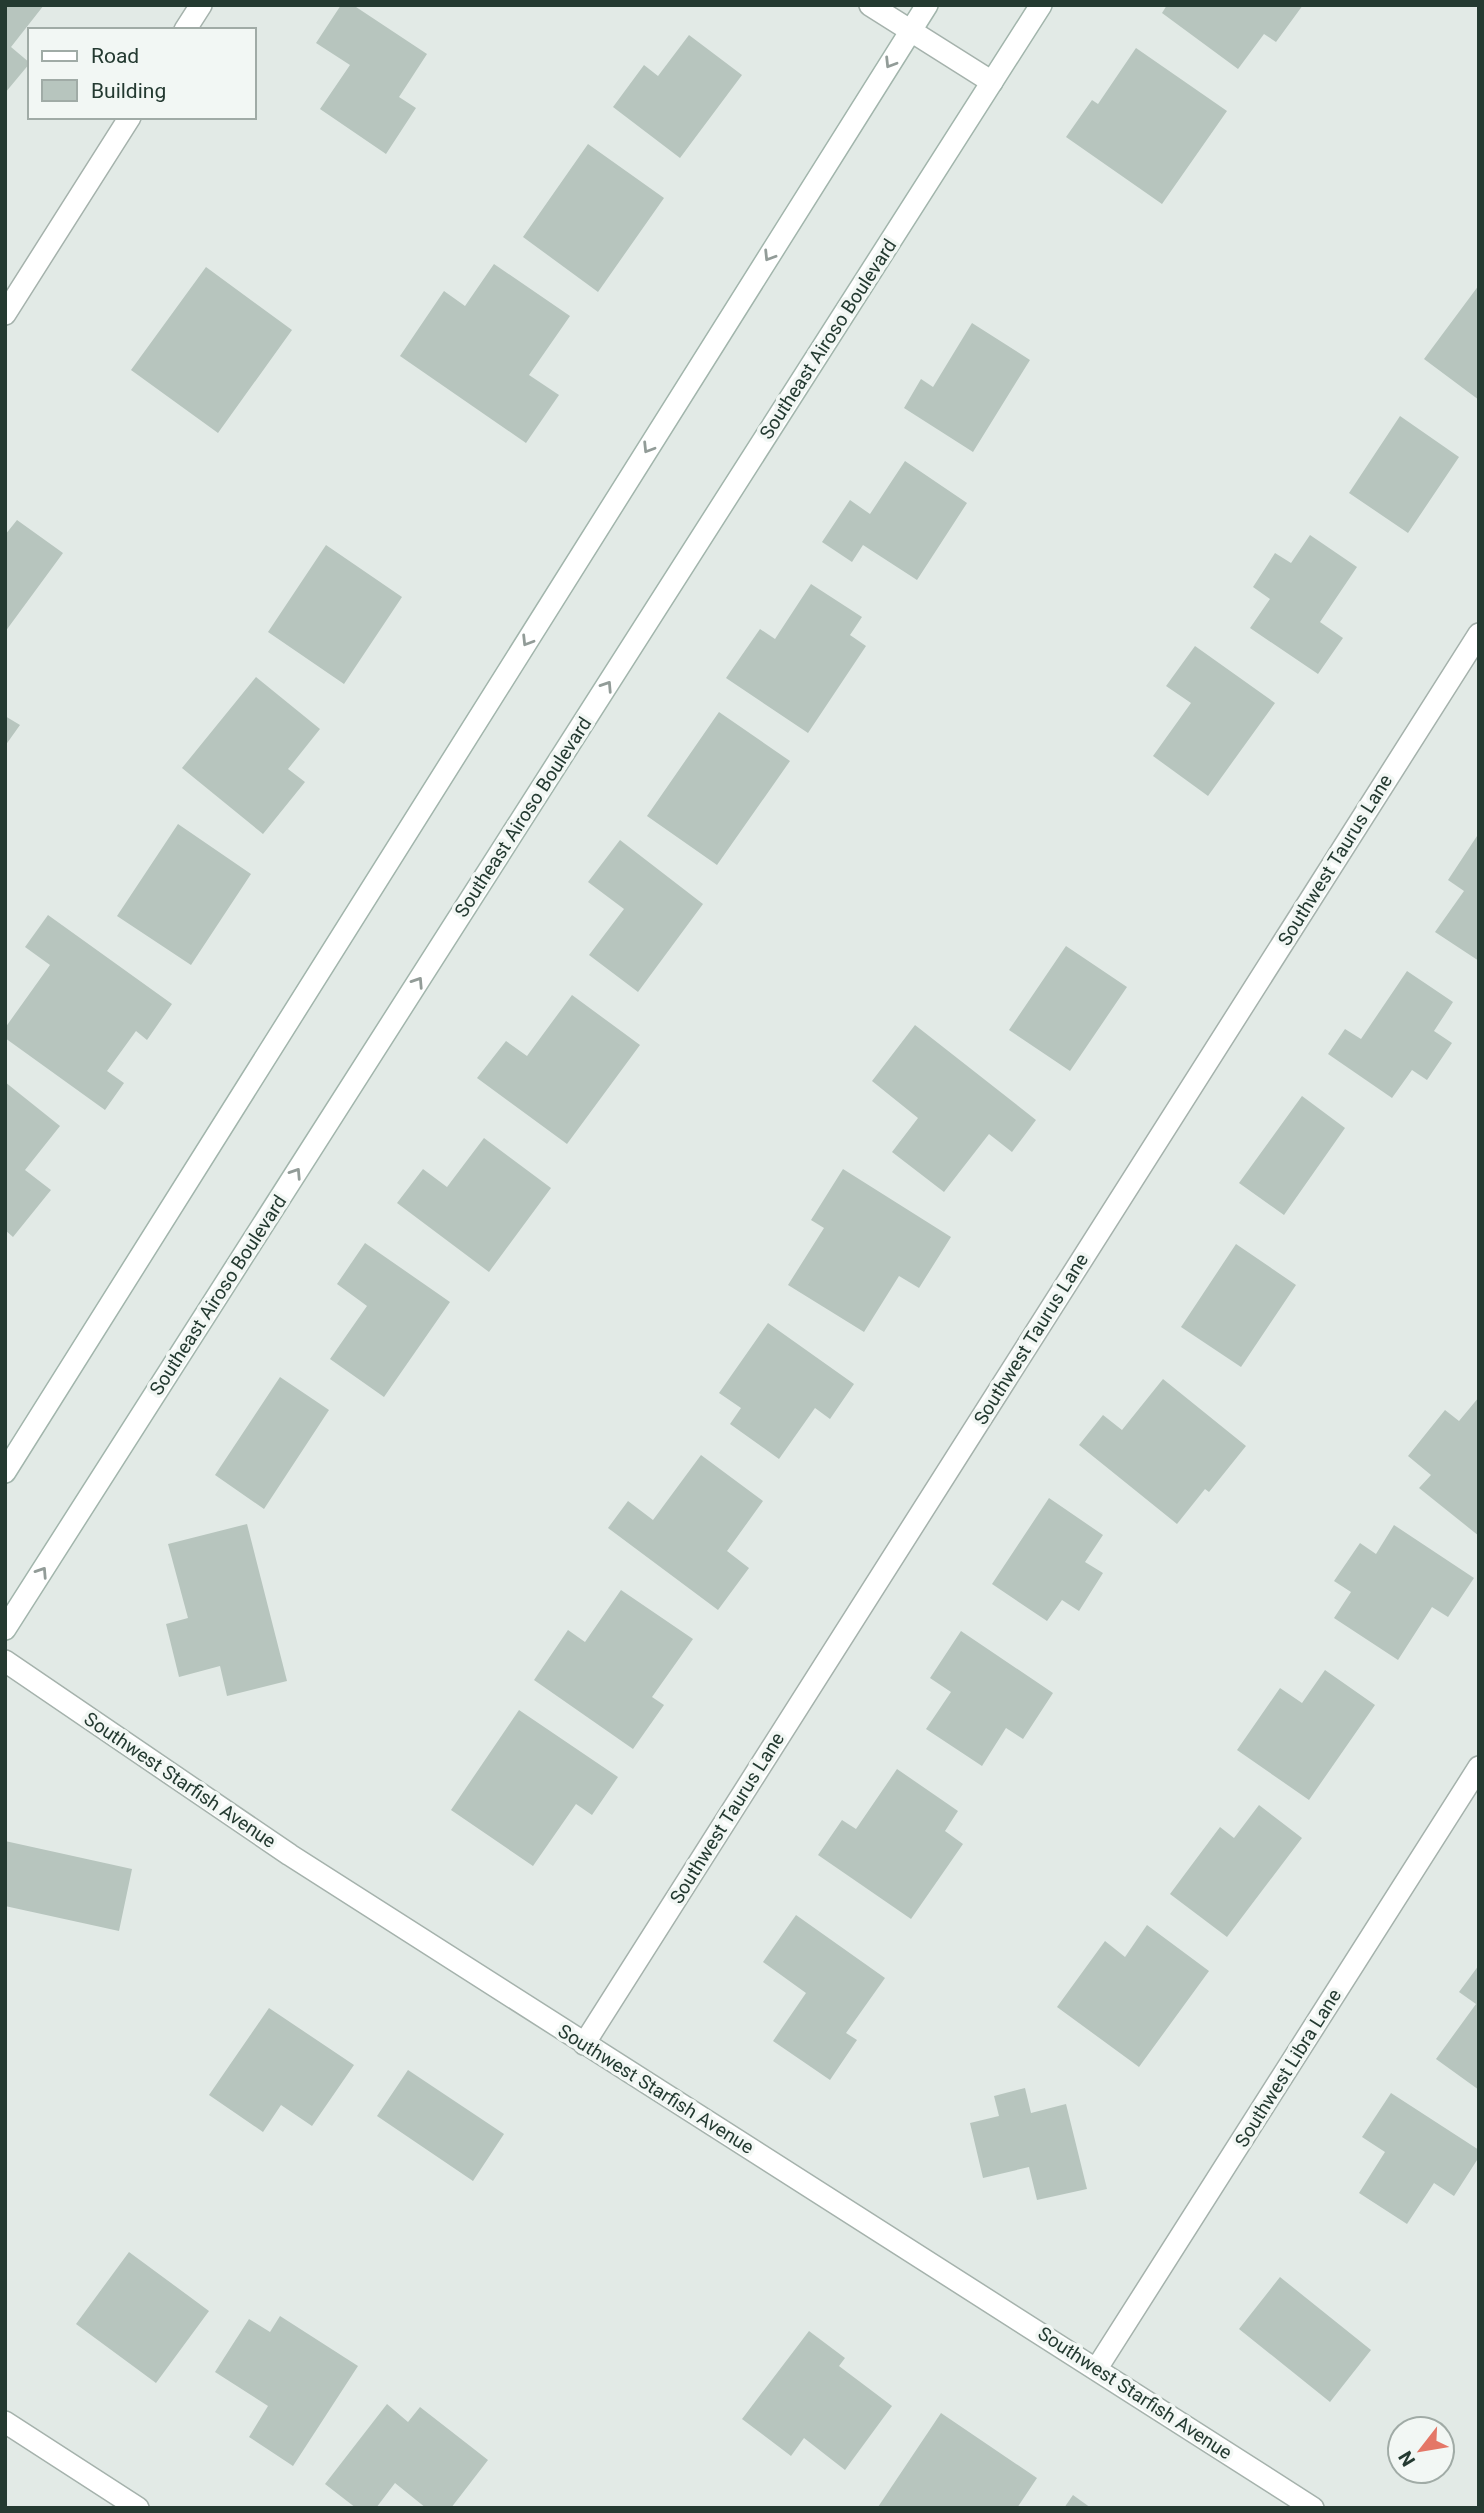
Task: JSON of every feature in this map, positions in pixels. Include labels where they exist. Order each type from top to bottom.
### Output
[{"type":"street","points":[[186,28],[201,5]]},
{"type":"street","points":[[870,5],[992,82]]},
{"type":"street","points":[[5,1472],[927,5]]},
{"type":"street","name":"Southeast Airoso Boulevard","points":[[5,1629],[1041,5]]},
{"type":"street","points":[[5,314],[129,119]]},
{"type":"street","name":"Southwest Taurus Lane","points":[[584,2044],[1479,634]]},
{"type":"street","name":"Southwest Starfish Avenue","points":[[5,1661],[290,1855],[1313,2508]]},
{"type":"street","name":"Southwest Libra Lane","points":[[1097,2368],[1479,1767]]},
{"type":"street","points":[[5,2422],[138,2508]]},
{"type":"building","points":[[5,5],[44,5],[11,47],[28,61],[28,65],[5,93]]},
{"type":"building","points":[[341,5],[353,5],[427,54],[399,97],[416,108],[386,154],[320,109],[350,65],[316,43]]},
{"type":"building","points":[[1167,5],[1303,5],[1276,42],[1264,34],[1238,69],[1162,13]]},
{"type":"building","points":[[689,35],[742,75],[680,158],[613,107],[644,65],[658,76]]},
{"type":"building","points":[[1136,48],[1227,111],[1162,204],[1066,137],[1092,100],[1098,104]]},
{"type":"building","points":[[588,144],[664,198],[598,292],[523,237]]},
{"type":"building","points":[[494,264],[570,316],[529,375],[559,395],[526,443],[400,356],[444,291],[465,306]]},
{"type":"building","points":[[206,267],[292,330],[218,433],[131,370]]},
{"type":"building","points":[[1479,285],[1479,400],[1424,359]]},
{"type":"building","points":[[972,323],[1030,360],[973,452],[904,408],[921,379],[933,387]]},
{"type":"building","points":[[1400,416],[1459,457],[1408,533],[1349,493]]},
{"type":"building","points":[[905,461],[967,503],[917,580],[863,545],[852,562],[822,542],[850,500],[870,514]]},
{"type":"building","points":[[17,520],[63,553],[5,632],[5,535]]},
{"type":"building","points":[[1310,535],[1357,567],[1320,622],[1343,638],[1318,674],[1250,628],[1270,599],[1253,587],[1275,553],[1291,563]]},
{"type":"building","points":[[326,545],[402,597],[344,684],[268,632]]},
{"type":"building","points":[[811,584],[862,617],[850,635],[866,646],[808,733],[726,678],[760,629],[775,639]]},
{"type":"building","points":[[1195,646],[1275,703],[1208,796],[1153,756],[1191,703],[1166,686]]},
{"type":"building","points":[[256,677],[320,729],[288,769],[305,782],[263,834],[182,768]]},
{"type":"building","points":[[719,712],[790,761],[717,865],[647,816]]},
{"type":"building","points":[[5,716],[20,725],[5,746]]},
{"type":"building","points":[[178,824],[251,874],[191,965],[117,916]]},
{"type":"building","points":[[1479,833],[1479,961],[1435,932],[1464,891],[1448,880]]},
{"type":"building","points":[[620,840],[703,904],[638,992],[589,955],[624,909],[588,882]]},
{"type":"building","points":[[48,915],[172,1004],[147,1040],[136,1031],[107,1071],[124,1083],[105,1110],[5,1038],[5,1028],[50,965],[25,947]]},
{"type":"building","points":[[1066,946],[1127,987],[1070,1071],[1009,1030]]},
{"type":"building","points":[[1407,971],[1453,1002],[1434,1031],[1452,1043],[1427,1080],[1412,1070],[1392,1098],[1328,1054],[1345,1029],[1361,1039]]},
{"type":"building","points":[[572,995],[640,1045],[567,1144],[477,1078],[506,1041],[527,1056]]},
{"type":"building","points":[[915,1025],[1036,1120],[1012,1152],[989,1134],[944,1192],[892,1152],[918,1118],[872,1081]]},
{"type":"building","points":[[5,1082],[60,1126],[25,1170],[51,1190],[13,1237],[5,1230]]},
{"type":"building","points":[[1302,1096],[1345,1128],[1284,1215],[1239,1183]]},
{"type":"building","points":[[484,1138],[551,1188],[489,1272],[397,1203],[423,1169],[447,1187]]},
{"type":"building","points":[[843,1169],[951,1237],[919,1288],[899,1276],[864,1332],[788,1285],[824,1228],[811,1220]]},
{"type":"building","points":[[365,1243],[450,1302],[384,1397],[330,1359],[367,1306],[337,1284]]},
{"type":"building","points":[[1236,1244],[1296,1285],[1241,1367],[1181,1327]]},
{"type":"building","points":[[768,1323],[854,1384],[830,1419],[815,1408],[779,1459],[730,1424],[741,1408],[719,1393]]},
{"type":"building","points":[[280,1377],[329,1410],[264,1509],[215,1475]]},
{"type":"building","points":[[1163,1379],[1246,1446],[1209,1492],[1205,1489],[1177,1524],[1079,1445],[1103,1415],[1122,1430]]},
{"type":"building","points":[[1479,1397],[1479,1536],[1419,1488],[1431,1475],[1408,1456],[1445,1410],[1459,1421]]},
{"type":"building","points":[[701,1455],[763,1501],[727,1551],[749,1568],[718,1610],[608,1528],[628,1501],[653,1520]]},
{"type":"building","points":[[1049,1498],[1103,1535],[1085,1562],[1103,1573],[1079,1611],[1062,1600],[1047,1621],[992,1584]]},
{"type":"building","points":[[247,1524],[287,1681],[227,1696],[220,1666],[179,1677],[166,1624],[188,1618],[168,1544]]},
{"type":"building","points":[[1394,1525],[1474,1578],[1448,1617],[1432,1607],[1398,1660],[1334,1618],[1351,1592],[1334,1581],[1360,1543],[1376,1554]]},
{"type":"building","points":[[621,1590],[693,1639],[652,1697],[664,1705],[633,1749],[534,1680],[568,1630],[585,1642]]},
{"type":"building","points":[[961,1631],[1053,1693],[1023,1739],[1006,1728],[982,1766],[926,1729],[951,1692],[930,1678]]},
{"type":"building","points":[[1325,1670],[1375,1705],[1309,1800],[1237,1750],[1280,1688],[1302,1703]]},
{"type":"building","points":[[519,1710],[618,1777],[592,1815],[576,1804],[533,1866],[451,1810]]},
{"type":"building","points":[[897,1769],[958,1811],[945,1831],[963,1844],[911,1919],[818,1855],[842,1820],[856,1829]]},
{"type":"building","points":[[1259,1805],[1302,1838],[1227,1937],[1170,1894],[1220,1827],[1234,1838]]},
{"type":"building","points":[[5,1841],[132,1869],[119,1931],[5,1906]]},
{"type":"building","points":[[796,1915],[885,1978],[846,2033],[857,2040],[830,2080],[773,2041],[806,1993],[763,1962]]},
{"type":"building","points":[[1147,1925],[1209,1971],[1139,2067],[1057,2007],[1105,1941],[1125,1957]]},
{"type":"building","points":[[1479,1965],[1479,2090],[1436,2059],[1476,2004],[1459,1992]]},
{"type":"building","points":[[269,2008],[354,2065],[312,2126],[281,2105],[263,2132],[209,2095]]},
{"type":"building","points":[[408,2070],[504,2134],[473,2181],[377,2116]]},
{"type":"building","points":[[1025,2088],[1031,2113],[1066,2104],[1087,2189],[1037,2200],[1029,2167],[983,2178],[970,2123],[999,2116],[994,2096]]},
{"type":"building","points":[[1391,2093],[1479,2150],[1479,2157],[1454,2196],[1434,2183],[1407,2224],[1359,2193],[1385,2152],[1362,2137]]},
{"type":"building","points":[[129,2252],[209,2311],[156,2383],[76,2324]]},
{"type":"building","points":[[1280,2277],[1371,2350],[1330,2402],[1239,2329]]},
{"type":"building","points":[[280,2316],[358,2366],[293,2466],[249,2437],[268,2406],[215,2372],[249,2319],[270,2332]]},
{"type":"building","points":[[809,2331],[845,2358],[839,2366],[892,2406],[845,2470],[804,2438],[791,2456],[742,2419]]},
{"type":"building","points":[[387,2404],[408,2422],[420,2407],[488,2460],[451,2508],[426,2508],[395,2483],[376,2508],[356,2508],[325,2484]]},
{"type":"building","points":[[941,2413],[1037,2478],[1017,2508],[878,2507]]},
{"type":"building","points":[[1073,2495],[1091,2508],[1064,2508]]}]
